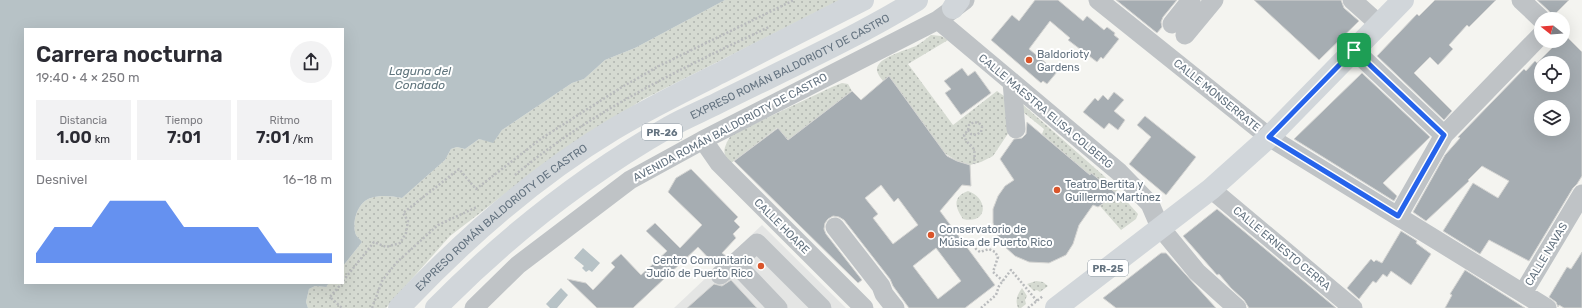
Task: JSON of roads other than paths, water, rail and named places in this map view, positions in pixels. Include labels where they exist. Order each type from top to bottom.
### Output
[{"type":"main road","name":"EXPRESO ROMÁN BALDORIOTY DE CASTRO","points":[[399,308],[469,238],[537,182],[579,152],[656,105],[864,0]]},
{"type":"main road","name":"EXPRESO ROMÁN BALDORIOTY DE CASTRO","points":[[436,308],[482,263],[520,229],[598,171],[670,127],[868,28],[916,0]]},
{"type":"main road","name":"PR-25","points":[[1046,305],[1160,227],[1211,189],[1269,137],[1403,0]]},
{"type":"street","name":"CALLE MONSERRATE","points":[[1098,0],[1269,137],[1547,308]]},
{"type":"street","points":[[1176,32],[1191,0]]},
{"type":"street","points":[[1161,51],[1176,32],[1214,0]]},
{"type":"street","points":[[1352,0],[1379,24]]},
{"type":"street","points":[[1521,0],[1534,12]]},
{"type":"street","name":"CALLE MAESTRA ELISA COLBERG","points":[[954,7],[1012,82],[1119,172],[1150,204],[1160,227],[1196,272],[1237,308]]},
{"type":"street","name":"AVENIDA ROMÁN BALDORIOTY DE CASTRO","points":[[474,308],[518,265],[630,180],[954,7]]},
{"type":"street","points":[[1398,216],[1444,135],[1534,42]]},
{"type":"street","points":[[1354,50],[1444,135]]},
{"type":"street","points":[[1012,82],[1016,129]]},
{"type":"street","name":"CALLE HOARE","points":[[703,140],[719,163],[860,306]]},
{"type":"street","name":"CALLE ERNESTO CERRA","points":[[1211,189],[1353,308]]},
{"type":"street","name":"CALLE NAVAS","points":[[1523,293],[1582,194]]},
{"type":"street","points":[[835,227],[881,286],[884,294],[895,308]]},
{"type":"street","points":[[720,275],[757,243],[822,308]]},
{"type":"street","points":[[735,263],[778,308]]},
{"type":"street","points":[[881,286],[890,290],[901,304],[901,308]]},
{"type":"water","name":"Laguna del Condado","points":[[0,0],[725,0],[635,48],[605,60],[584,79],[572,83],[502,130],[493,143],[479,139],[465,149],[457,147],[451,149],[445,160],[402,198],[382,196],[366,200],[359,208],[354,225],[356,235],[362,242],[344,265],[344,28],[24,28],[24,284],[328,284],[326,287],[315,286],[309,289],[306,302],[308,308],[0,308]]},
{"type":"water","points":[[583,248],[600,263],[592,272],[589,270],[586,272],[582,268],[584,266],[574,258]]},
{"type":"water","points":[[561,288],[568,295],[557,308],[550,308],[546,304]]},
{"type":"place","name":"Baldorioty Gardens","points":[[1029,60]]},
{"type":"place","name":"Teatro Bertita y Guillermo Martínez","points":[[1057,190]]},
{"type":"place","name":"Conservatorio de Música de Puerto Rico","points":[[931,235]]},
{"type":"place","name":"Centro Comunitario Judío de Puerto Rico","points":[[761,266]]}]
